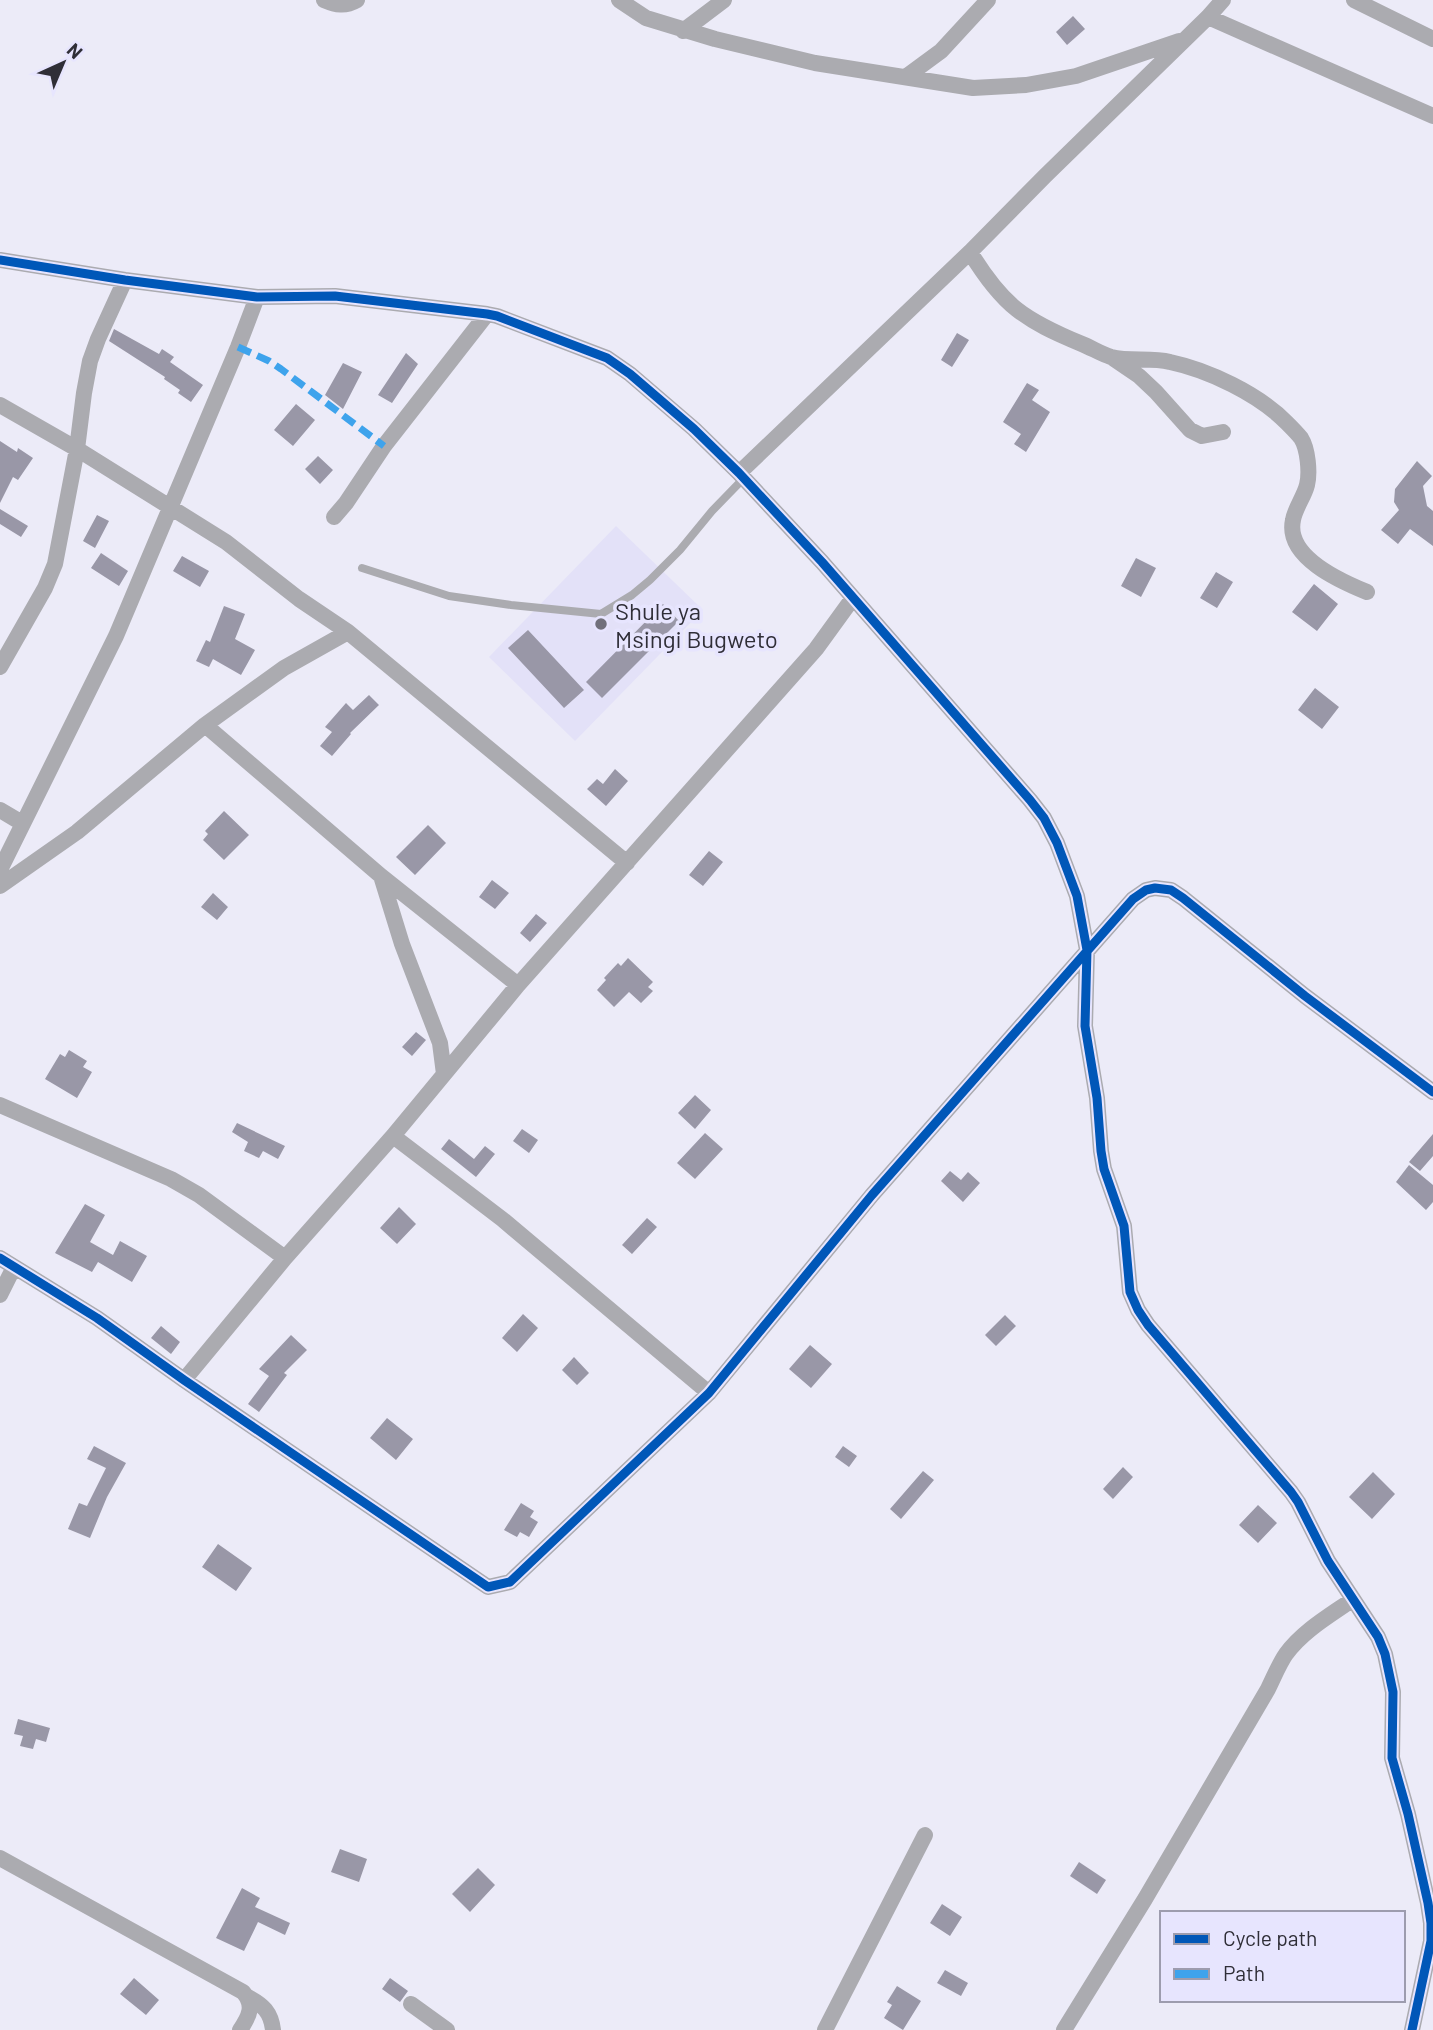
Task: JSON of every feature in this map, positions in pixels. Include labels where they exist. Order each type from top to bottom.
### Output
[{"type":"street","points":[[324,0],[337,5],[351,4],[357,0]]},
{"type":"street","points":[[618,0],[646,18],[683,30],[815,63],[973,88],[1026,85],[1076,76],[1185,39]]},
{"type":"street","points":[[683,30],[724,0]]},
{"type":"street","points":[[907,76],[941,51],[988,0]]},
{"type":"street","points":[[741,475],[1208,18],[1223,0]]},
{"type":"street","points":[[1354,0],[1433,38]]},
{"type":"street","points":[[1208,18],[1433,116]]},
{"type":"street","points":[[970,252],[988,282],[1022,315],[1112,358],[1139,376],[1190,430],[1202,436],[1223,432]]},
{"type":"street","points":[[0,260],[257,297],[335,296],[487,314],[607,358],[694,429],[741,475],[1030,800],[1057,842],[1077,896],[1087,950],[1085,1026],[1097,1098],[1104,1169],[1124,1226],[1130,1292],[1148,1325],[1291,1492],[1322,1552],[1378,1637],[1385,1654],[1393,1692],[1392,1758],[1428,1903],[1431,1941],[1412,2030]]},
{"type":"street","points":[[0,667],[52,574],[77,449],[90,361],[125,280]]},
{"type":"street","points":[[0,870],[116,636],[172,507],[257,297]]},
{"type":"street","points":[[334,517],[384,446],[487,314]]},
{"type":"street","points":[[1112,358],[1170,362],[1196,370],[1248,394],[1285,421],[1302,439],[1306,452],[1307,484],[1292,521],[1296,543],[1323,571],[1367,592]]},
{"type":"street","points":[[0,405],[77,449],[226,542],[299,599],[348,632],[627,863]]},
{"type":"street","points":[[184,1380],[518,985],[816,649],[853,598]]},
{"type":"street","points":[[0,886],[77,832],[205,725],[284,668],[348,632]]},
{"type":"street","points":[[205,725],[381,876],[518,985]]},
{"type":"street","points":[[0,810],[22,823]]},
{"type":"street","points":[[381,876],[402,944],[440,1043],[444,1074]]},
{"type":"street","points":[[0,1295],[7,1262],[97,1318],[488,1587],[510,1582],[709,1393],[872,1195],[1087,950],[1133,900],[1146,890],[1171,890],[1305,996],[1433,1091]]},
{"type":"street","points":[[0,1105],[171,1179],[199,1195],[285,1258]]},
{"type":"street","points":[[393,1136],[502,1219],[709,1393]]},
{"type":"street","points":[[1064,2030],[1145,1899],[1268,1689],[1284,1656],[1308,1632],[1352,1600]]},
{"type":"street","points":[[825,2030],[925,1835]]},
{"type":"street","points":[[0,1858],[243,1992],[268,2011],[273,2030]]},
{"type":"street","points":[[240,2030],[249,2015],[248,1997]]},
{"type":"street","points":[[411,2004],[447,2030]]},
{"type":"lane","points":[[362,568],[449,596],[601,614],[650,580],[680,550],[741,475]]},
{"type":"shaded area","points":[[616,526],[703,610],[575,741],[489,657]]},
{"type":"building","points":[[1073,16],[1085,29],[1067,45],[1056,32]]},
{"type":"building","points":[[114,329],[159,354],[162,349],[174,357],[170,362],[203,385],[191,402],[178,393],[180,390],[164,379],[165,377],[109,341]]},
{"type":"building","points":[[957,333],[969,340],[952,367],[941,360]]},
{"type":"building","points":[[406,353],[418,364],[392,403],[378,395]]},
{"type":"building","points":[[343,363],[362,372],[343,409],[325,395]]},
{"type":"building","points":[[1027,383],[1039,390],[1032,400],[1050,412],[1026,452],[1014,444],[1021,434],[1003,422]]},
{"type":"building","points":[[296,404],[315,420],[293,446],[274,430]]},
{"type":"building","points":[[0,441],[33,458],[18,480],[13,477],[0,503]]},
{"type":"building","points":[[318,456],[333,470],[320,484],[305,469]]},
{"type":"building","points":[[1417,461],[1432,476],[1423,486],[1427,506],[1433,511],[1433,546],[1410,529],[1398,544],[1381,530],[1399,510],[1394,502],[1395,489]]},
{"type":"building","points":[[0,509],[28,526],[21,537],[0,524]]},
{"type":"building","points":[[97,515],[109,521],[95,548],[83,541]]},
{"type":"building","points":[[101,553],[128,571],[119,586],[91,568]]},
{"type":"building","points":[[182,556],[209,571],[200,587],[173,571]]},
{"type":"building","points":[[1136,558],[1156,568],[1141,597],[1121,586]]},
{"type":"building","points":[[1216,572],[1233,582],[1217,608],[1200,598]]},
{"type":"building","points":[[1314,584],[1338,604],[1317,631],[1292,612]]},
{"type":"building","points":[[663,604],[679,621],[602,698],[586,682]]},
{"type":"building","points":[[224,606],[245,614],[235,639],[255,650],[241,675],[213,659],[209,667],[196,661],[206,640],[210,642]]},
{"type":"building","points":[[528,630],[584,690],[564,708],[508,648]]},
{"type":"building","points":[[1315,688],[1339,707],[1322,729],[1298,710]]},
{"type":"building","points":[[369,695],[379,705],[350,733],[332,756],[320,746],[332,732],[325,727],[346,703],[353,710]]},
{"type":"building","points":[[615,769],[628,781],[606,806],[587,789],[597,779],[603,784]]},
{"type":"building","points":[[224,811],[249,835],[224,860],[203,840],[208,834],[205,831]]},
{"type":"building","points":[[428,825],[446,843],[415,875],[396,857]]},
{"type":"building","points":[[709,851],[723,862],[703,886],[689,875]]},
{"type":"building","points":[[492,880],[509,893],[495,909],[479,897]]},
{"type":"building","points":[[213,893],[228,907],[217,920],[201,907]]},
{"type":"building","points":[[536,914],[547,923],[530,942],[520,933]]},
{"type":"building","points":[[628,958],[653,982],[648,987],[653,991],[641,1003],[629,992],[614,1007],[597,990],[618,963],[621,966]]},
{"type":"building","points":[[416,1032],[426,1040],[412,1056],[402,1047]]},
{"type":"building","points":[[69,1050],[87,1061],[83,1067],[92,1072],[77,1098],[45,1079],[60,1054],[65,1057]]},
{"type":"building","points":[[695,1095],[711,1110],[695,1129],[678,1113]]},
{"type":"building","points":[[237,1123],[285,1146],[278,1159],[263,1151],[259,1158],[244,1151],[248,1142],[232,1132]]},
{"type":"building","points":[[522,1129],[538,1140],[529,1153],[513,1141]]},
{"type":"building","points":[[705,1133],[723,1149],[695,1179],[677,1163]]},
{"type":"building","points":[[1433,1134],[1433,1156],[1420,1171],[1409,1162]]},
{"type":"building","points":[[449,1139],[474,1159],[485,1146],[495,1154],[476,1177],[441,1149]]},
{"type":"building","points":[[1409,1165],[1433,1185],[1433,1202],[1426,1210],[1396,1182]]},
{"type":"building","points":[[950,1171],[961,1180],[968,1172],[980,1183],[963,1202],[941,1181]]},
{"type":"building","points":[[85,1204],[105,1215],[90,1242],[113,1255],[120,1241],[147,1256],[132,1282],[98,1262],[92,1272],[55,1253]]},
{"type":"building","points":[[399,1207],[416,1224],[397,1244],[380,1228]]},
{"type":"building","points":[[647,1218],[657,1227],[632,1254],[622,1245]]},
{"type":"building","points":[[523,1314],[538,1328],[517,1352],[502,1338]]},
{"type":"building","points":[[1005,1315],[1016,1326],[996,1346],[985,1335]]},
{"type":"building","points":[[161,1326],[180,1342],[171,1354],[151,1338]]},
{"type":"building","points":[[291,1335],[307,1350],[284,1373],[287,1375],[259,1412],[248,1404],[269,1376],[259,1369]]},
{"type":"building","points":[[810,1345],[832,1364],[811,1388],[789,1369]]},
{"type":"building","points":[[574,1357],[589,1373],[577,1385],[562,1370]]},
{"type":"building","points":[[387,1418],[413,1439],[396,1460],[370,1438]]},
{"type":"building","points":[[94,1446],[126,1463],[107,1497],[90,1538],[68,1529],[79,1503],[87,1506],[106,1468],[87,1459]]},
{"type":"building","points":[[843,1446],[857,1456],[849,1467],[835,1457]]},
{"type":"building","points":[[1123,1467],[1133,1477],[1113,1499],[1103,1489]]},
{"type":"building","points":[[923,1471],[934,1480],[901,1519],[890,1509]]},
{"type":"building","points":[[1373,1472],[1395,1494],[1372,1519],[1349,1497]]},
{"type":"building","points":[[521,1503],[534,1511],[530,1517],[538,1522],[529,1537],[520,1532],[517,1537],[504,1530]]},
{"type":"building","points":[[1258,1505],[1277,1523],[1258,1543],[1239,1525]]},
{"type":"building","points":[[218,1544],[252,1568],[236,1591],[202,1567]]},
{"type":"building","points":[[18,1719],[50,1728],[46,1742],[36,1739],[33,1749],[20,1746],[23,1736],[14,1734]]},
{"type":"building","points":[[340,1849],[367,1859],[359,1882],[331,1872]]},
{"type":"building","points":[[1079,1862],[1106,1880],[1097,1894],[1070,1876]]},
{"type":"building","points":[[478,1868],[495,1885],[470,1912],[452,1894]]},
{"type":"building","points":[[242,1888],[260,1898],[255,1907],[290,1923],[285,1935],[258,1922],[244,1951],[216,1938]]},
{"type":"building","points":[[942,1904],[962,1917],[950,1936],[930,1923]]},
{"type":"building","points":[[945,1970],[968,1983],[961,1996],[937,1983]]},
{"type":"building","points":[[134,1978],[159,2000],[146,2015],[120,1994]]},
{"type":"building","points":[[390,1978],[408,1991],[400,2002],[382,1989]]},
{"type":"building","points":[[897,1986],[921,2001],[903,2030],[884,2018],[892,2005],[887,2002]]},
{"type":"marked path","points":[[238,347],[281,369],[384,446]]},
{"type":"cycle path","points":[[0,260],[257,297],[335,296],[487,314],[607,358],[630,374],[694,429],[739,473],[822,562],[1030,800],[1044,818],[1057,843],[1077,896],[1087,950],[1085,1026],[1097,1098],[1101,1151],[1104,1169],[1124,1226],[1130,1292],[1148,1325],[1291,1492],[1328,1561],[1378,1637],[1385,1654],[1393,1692],[1392,1758],[1408,1814],[1431,1923],[1431,1941],[1412,2030]]},
{"type":"cycle path","points":[[0,1258],[97,1318],[488,1587],[510,1582],[709,1393],[872,1195],[1133,899],[1146,890],[1171,890],[1183,898],[1305,996],[1433,1092]]},
{"type":"place","name":"Shule ya Msingi Bugweto","points":[[601,624]]}]
